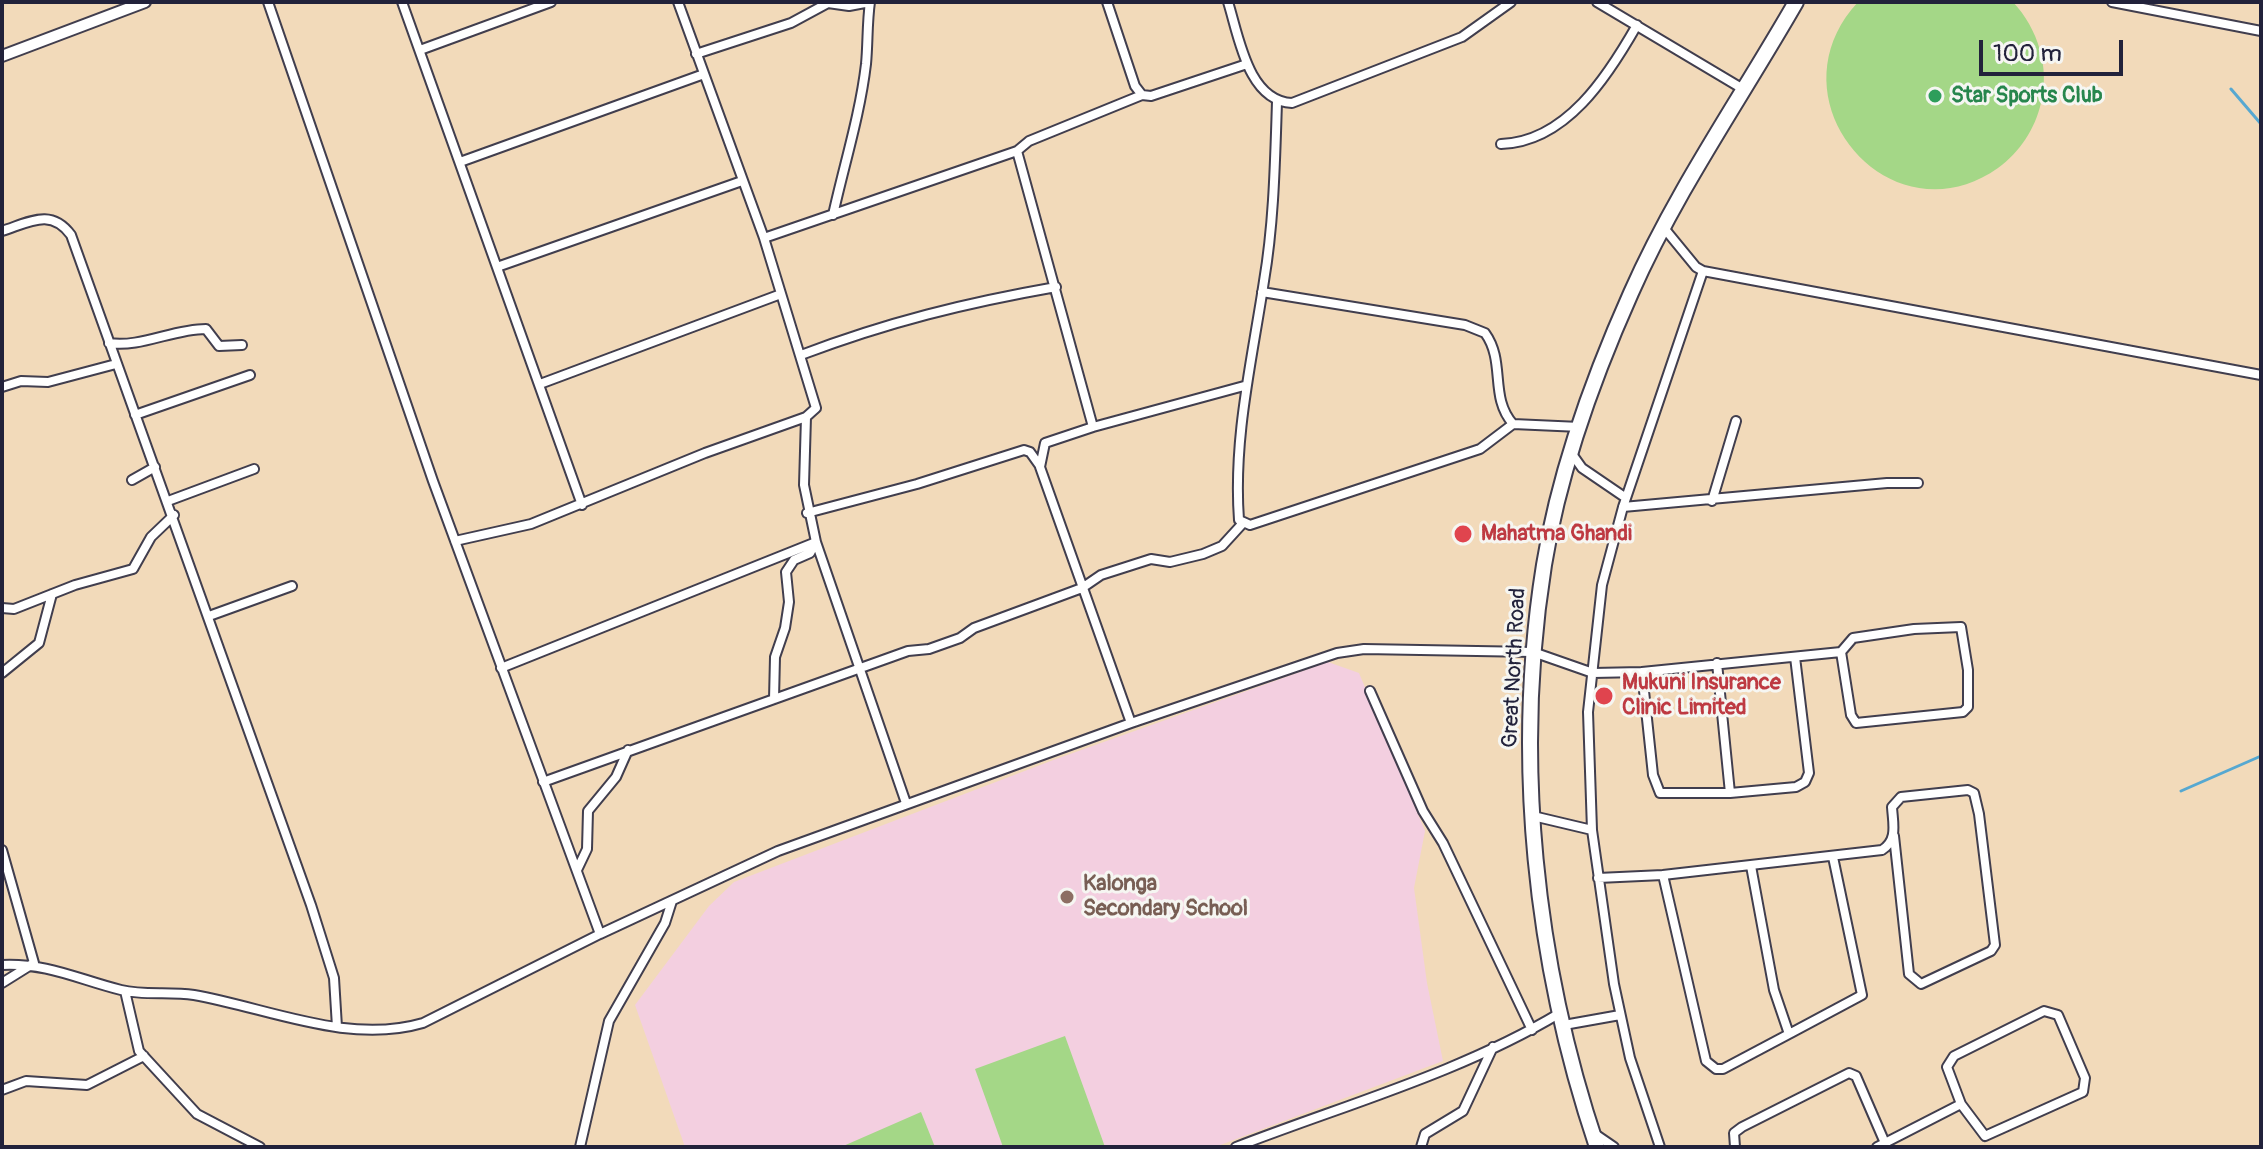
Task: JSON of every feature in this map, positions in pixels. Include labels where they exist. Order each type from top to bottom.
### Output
[{"type":"highway","name":"Great North Road","points":[[1595,1140],[1575,1080],[1539,897],[1533,816],[1533,652],[1545,563],[1580,427],[1612,338],[1664,228],[1743,89],[1797,4]]},
{"type":"street","points":[[2,56],[145,2]]},
{"type":"street","points":[[268,2],[455,541],[600,934]]},
{"type":"street","points":[[402,2],[582,505]]},
{"type":"street","points":[[420,50],[551,2]]},
{"type":"street","points":[[455,541],[531,524],[705,453],[806,417],[816,408],[764,238],[678,2]]},
{"type":"street","points":[[696,54],[791,23],[828,3],[849,6],[870,2],[866,65],[850,155],[839,182],[833,215]]},
{"type":"street","points":[[1107,2],[1135,86],[1142,95]]},
{"type":"street","points":[[1228,2],[1247,64],[1266,95],[1277,102],[1292,103],[1462,37],[1511,2]]},
{"type":"street","points":[[1597,2],[1743,89]]},
{"type":"street","points":[[2112,2],[2261,31]]},
{"type":"street","points":[[1501,144],[1516,144],[1555,125],[1579,106],[1600,85],[1637,25]]},
{"type":"street","points":[[764,238],[1017,151],[1029,141],[1142,95],[1151,96],[1247,64]]},
{"type":"street","points":[[460,162],[704,74]]},
{"type":"street","points":[[1277,102],[1273,207],[1262,292],[1244,386],[1239,520],[1250,525],[1480,449],[1513,424],[1580,427]]},
{"type":"street","points":[[1017,151],[1093,427]]},
{"type":"street","points":[[497,267],[742,181]]},
{"type":"street","points":[[2,231],[48,217],[61,221],[71,235],[174,515],[328,957],[337,1027]]},
{"type":"street","points":[[1664,228],[1703,271],[2261,375]]},
{"type":"street","points":[[1660,1147],[1630,1058],[1620,1015],[1592,830],[1588,712],[1602,585],[1624,502],[1703,271]]},
{"type":"street","points":[[801,355],[883,324],[967,303],[1056,287]]},
{"type":"street","points":[[1262,292],[1465,325],[1485,333],[1497,356],[1499,405],[1513,424]]},
{"type":"street","points":[[540,384],[781,294]]},
{"type":"street","points":[[109,343],[122,345],[191,329],[206,329],[219,346],[242,345]]},
{"type":"street","points":[[2,387],[21,381],[48,382],[116,364]]},
{"type":"street","points":[[135,415],[250,375]]},
{"type":"street","points":[[807,513],[1027,450],[1093,427],[1244,386]]},
{"type":"street","points":[[806,417],[803,446],[807,513],[906,803]]},
{"type":"street","points":[[1712,501],[1736,421]]},
{"type":"street","points":[[1040,467],[1045,443]]},
{"type":"street","points":[[1027,450],[1040,467],[1131,723]]},
{"type":"street","points":[[1572,454],[1582,468],[1624,502],[1712,501],[1887,483],[1918,483]]},
{"type":"street","points":[[132,480],[155,467]]},
{"type":"street","points":[[168,501],[254,469]]},
{"type":"street","points":[[2,608],[14,609],[133,569],[151,537],[174,515]]},
{"type":"street","points":[[543,782],[908,651],[944,644],[974,628],[1082,588],[1101,575],[1151,559],[1170,562],[1211,551],[1233,537],[1243,523]]},
{"type":"street","points":[[501,668],[816,542]]},
{"type":"street","points":[[774,699],[775,657],[785,628],[789,602],[786,572],[794,560],[810,553],[816,542]]},
{"type":"street","points":[[209,616],[292,586]]},
{"type":"street","points":[[2,673],[39,643],[52,594]]},
{"type":"street","points":[[2,965],[34,963],[125,991],[189,994],[337,1027],[379,1031],[423,1023],[600,934],[778,851],[1131,723],[1351,650],[1533,652],[1593,673],[1642,672],[1841,652],[1853,638],[1914,629],[1961,627],[1965,639],[1968,707],[1963,712],[1856,723],[1851,715],[1841,652]]},
{"type":"street","points":[[1642,672],[1656,789],[1665,795],[1796,787],[1805,782],[1809,773],[1795,657]]},
{"type":"street","points":[[1717,663],[1730,793]]},
{"type":"street","points":[[1370,691],[1423,811],[1449,855],[1532,1030]]},
{"type":"street","points":[[577,870],[587,849],[588,811],[616,777],[628,750]]},
{"type":"street","points":[[1598,878],[1663,875],[1882,850],[1890,845],[1894,836],[1892,807],[1901,797],[1968,790],[1974,793],[1995,945],[1991,951],[1921,984],[1909,974],[1894,836]]},
{"type":"street","points":[[1533,816],[1592,830]]},
{"type":"street","points":[[2,850],[34,963]]},
{"type":"street","points":[[1663,875],[1706,1061],[1716,1069],[1723,1069],[1862,995],[1833,857]]},
{"type":"street","points":[[1751,866],[1774,990],[1789,1034]]},
{"type":"street","points":[[580,1147],[609,1021],[665,923],[672,901]]},
{"type":"street","points":[[2,983],[34,963]]},
{"type":"street","points":[[125,991],[135,1036],[144,1056],[197,1114],[260,1147]]},
{"type":"street","points":[[2044,1011],[2058,1015],[2085,1078],[2083,1092],[1985,1136],[1961,1104],[1947,1067],[1954,1056],[2044,1011]]},
{"type":"street","points":[[1236,1147],[1429,1075],[1562,1019],[1620,1015]]},
{"type":"street","points":[[1421,1147],[1425,1134],[1463,1111],[1493,1047]]},
{"type":"street","points":[[2,1090],[26,1081],[87,1085],[144,1056]]},
{"type":"street","points":[[1735,1147],[1734,1133],[1742,1127],[1849,1073],[1856,1076],[1881,1145],[1961,1104]]},
{"type":"street","points":[[1595,1140],[1614,1147]]},
{"type":"shaded area","name":"Kalonga Secondary School","points":[[1328,662],[1359,673],[1425,831],[1414,888],[1427,983],[1443,1061],[1215,1147],[685,1147],[635,1005],[709,906],[734,882],[1056,759]]},
{"type":"green space","name":"Star Sports Club","points":[[1858,2],[2013,2],[2035,36],[2044,76],[2035,122],[2013,155],[1998,168],[1958,187],[1918,188],[1883,175],[1854,150],[1834,118],[1826,80],[1834,40]]},
{"type":"green space","points":[[1065,1036],[1105,1147],[1003,1147],[975,1069]]},
{"type":"green space","points":[[921,1112],[935,1147],[841,1147]]},
{"type":"waterway","points":[[2231,89],[2261,124]]},
{"type":"waterway","points":[[2181,791],[2261,756]]},
{"type":"place","name":"Star Sports Club","points":[[1935,96]]},
{"type":"place","name":"Mahatma Ghandi","points":[[1463,534]]},
{"type":"place","name":"Mukuni Insurance Clinic Limited","points":[[1604,696]]},
{"type":"place","name":"Kalonga Secondary School","points":[[1067,897]]}]
